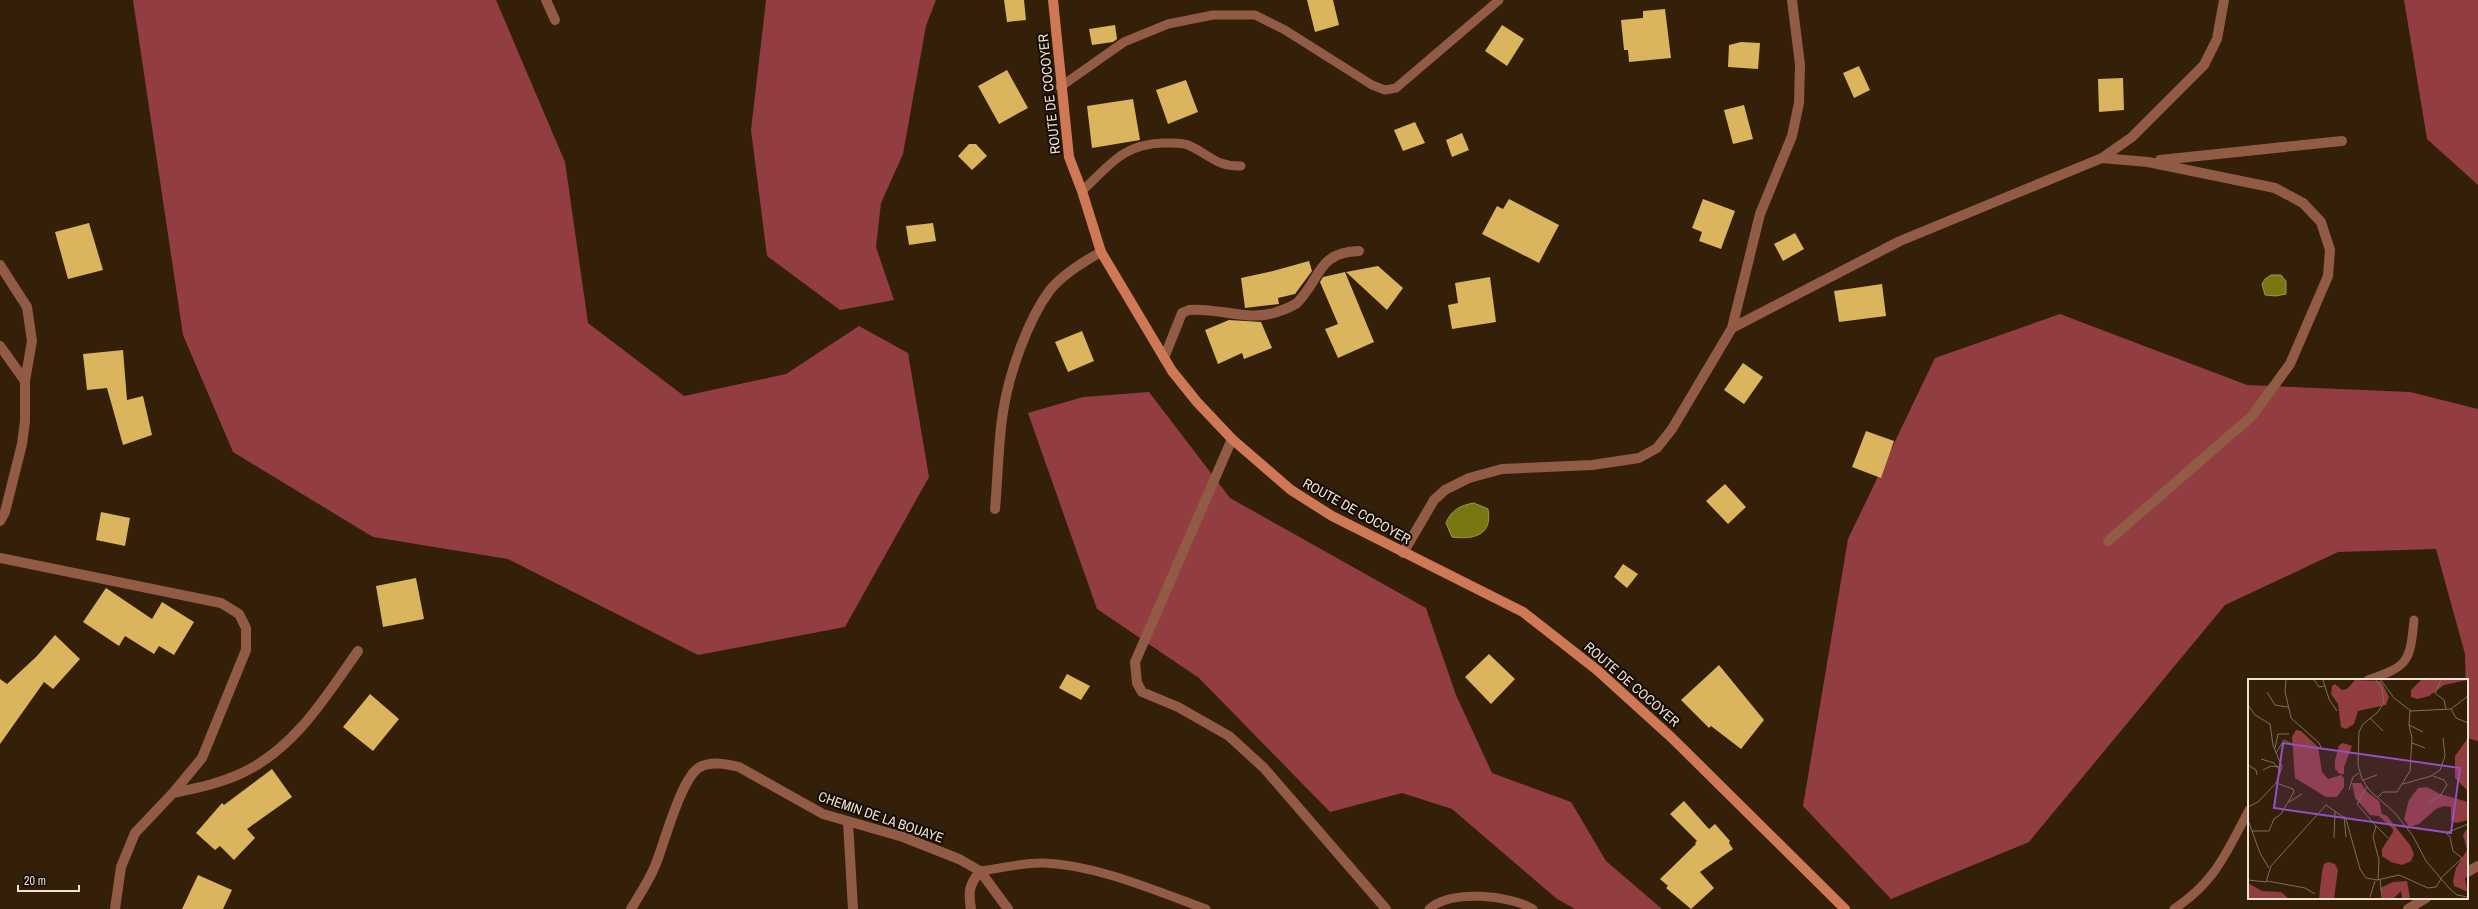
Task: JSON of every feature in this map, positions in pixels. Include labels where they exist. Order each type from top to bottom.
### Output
[{"type":"main road","name":"ROUTE DE COCOYER","points":[[1053,0],[1060,87],[1069,157],[1082,191],[1101,252],[1164,358],[1197,402],[1232,439],[1291,490],[1332,516],[1523,612],[1597,670],[1672,738],[1846,909]]},
{"type":"street","points":[[546,0],[555,20]]},
{"type":"street","points":[[1403,553],[1434,500],[1445,490],[1469,478],[1502,469],[1616,462],[1639,458],[1657,448],[1672,429],[1732,328],[1760,214],[1792,136],[1799,103],[1800,65],[1792,0]]},
{"type":"street","points":[[1732,328],[1900,241],[2102,158],[2132,137],[2204,65],[2217,39],[2224,0]]},
{"type":"street","points":[[2148,162],[2342,140]]},
{"type":"street","points":[[2102,158],[2148,162],[2275,188],[2303,203],[2321,222],[2330,250],[2328,276],[2290,364],[2252,416],[2108,541]]},
{"type":"street","points":[[1164,358],[1182,313],[1189,310],[1252,316],[1274,313],[1296,304],[1324,263],[1344,251],[1359,251]]},
{"type":"street","points":[[995,509],[1003,412],[1016,363],[1030,327],[1050,290],[1077,265],[1101,252]]},
{"type":"street","points":[[0,265],[26,307],[30,322],[32,341],[25,381],[25,421],[22,444],[5,512],[0,521]]},
{"type":"street","points":[[0,346],[25,381]]},
{"type":"street","points":[[1232,439],[1136,662],[1137,684],[1142,692],[1178,707],[1235,741],[1264,768],[1386,909]]},
{"type":"street","points":[[0,558],[220,603],[239,614],[246,628],[246,650],[202,758],[174,793],[135,833],[121,867],[115,909]]},
{"type":"street","points":[[174,793],[212,784],[237,775],[271,756],[301,729],[358,651]]},
{"type":"street","name":"CHEMIN DE LA BOUAYE","points":[[631,909],[655,866],[683,791],[695,771],[700,767],[724,764],[739,767],[823,814],[903,837],[959,859],[980,871],[1008,909]]},
{"type":"street","points":[[848,822],[853,909]]},
{"type":"street","points":[[2468,871],[2478,866]]},
{"type":"street","points":[[971,909],[968,894],[971,883],[980,871]]},
{"type":"street","points":[[2408,909],[2424,899]]},
{"type":"lane","points":[[1060,87],[1124,42],[1168,24],[1213,15],[1255,15],[1285,30],[1372,85],[1385,90],[1396,88],[1499,0]]},
{"type":"lane","points":[[1082,191],[1125,151],[1147,144],[1178,143],[1188,146],[1219,164],[1241,166]]},
{"type":"lane","points":[[2371,679],[2397,670],[2411,651],[2414,620]]},
{"type":"lane","points":[[2174,909],[2192,897],[2210,879],[2248,812]]},
{"type":"lane","points":[[980,871],[1042,863],[1073,867],[1137,885],[1206,909]]},
{"type":"lane","points":[[1429,909],[1435,904],[1454,898],[1497,897],[1533,909]]},
{"type":"shaded area","points":[[133,0],[496,0],[565,162],[588,323],[684,396],[786,374],[859,326],[908,353],[929,477],[845,627],[698,655],[508,559],[373,537],[233,452],[183,335]]},
{"type":"shaded area","points":[[766,0],[936,0],[926,26],[903,154],[881,203],[876,247],[894,300],[840,310],[767,256],[751,130]]},
{"type":"shaded area","points":[[2404,0],[2478,0],[2478,185],[2427,139]]},
{"type":"shaded area","points":[[2271,275],[2281,275],[2286,281],[2286,294],[2276,296],[2265,295],[2262,284],[2265,279]]},
{"type":"shaded area","points":[[2060,314],[2247,385],[2410,392],[2478,409],[2478,741],[2468,738],[2468,679],[2466,679],[2465,654],[2436,549],[2338,552],[2225,605],[2029,842],[1891,899],[1803,806],[1848,539],[1935,358]]},
{"type":"shaded area","points":[[1149,392],[1230,498],[1426,608],[1456,695],[1492,773],[1571,802],[1606,861],[1662,909],[1575,909],[1557,899],[1452,809],[1402,793],[1330,812],[1199,678],[1097,609],[1028,413],[1083,397]]},
{"type":"shaded area","points":[[1474,503],[1488,509],[1488,525],[1485,530],[1480,534],[1468,538],[1452,537],[1446,523],[1448,518],[1457,509]]},
{"type":"building","points":[[1004,0],[1024,0],[1026,20],[1007,22]]},
{"type":"building","points":[[1307,0],[1333,0],[1339,25],[1315,32]]},
{"type":"building","points":[[1665,9],[1671,58],[1629,62],[1628,50],[1624,50],[1621,20],[1643,18],[1643,11]]},
{"type":"building","points":[[1115,25],[1117,39],[1113,42],[1092,45],[1089,29]]},
{"type":"building","points":[[1502,25],[1524,39],[1507,66],[1485,51]]},
{"type":"building","points":[[1741,42],[1760,43],[1758,69],[1728,67],[1729,45]]},
{"type":"building","points":[[1859,66],[1870,90],[1854,98],[1843,73]]},
{"type":"building","points":[[1007,70],[1028,108],[999,124],[978,86]]},
{"type":"building","points":[[2123,78],[2124,110],[2099,112],[2098,79]]},
{"type":"building","points":[[1186,80],[1198,112],[1168,124],[1156,90]]},
{"type":"building","points":[[1133,99],[1140,140],[1092,148],[1087,106]]},
{"type":"building","points":[[1744,105],[1753,139],[1733,144],[1724,110]]},
{"type":"building","points":[[1415,122],[1425,143],[1403,151],[1394,130]]},
{"type":"building","points":[[1462,133],[1469,150],[1452,157],[1446,140]]},
{"type":"building","points":[[969,144],[976,144],[987,156],[972,170],[958,156]]},
{"type":"building","points":[[1509,199],[1559,225],[1539,263],[1482,234],[1497,206],[1503,209]]},
{"type":"building","points":[[1703,199],[1735,211],[1721,249],[1699,241],[1702,232],[1692,228]]},
{"type":"building","points":[[89,223],[103,270],[68,279],[55,232]]},
{"type":"building","points":[[933,223],[936,241],[909,245],[906,226]]},
{"type":"building","points":[[1795,233],[1804,249],[1783,261],[1774,244]]},
{"type":"building","points":[[1309,261],[1312,271],[1295,294],[1278,298],[1279,304],[1245,308],[1241,278]]},
{"type":"building","points":[[1378,266],[1403,288],[1387,310],[1346,272]]},
{"type":"building","points":[[1345,272],[1374,342],[1338,358],[1325,329],[1338,324],[1320,282],[1323,277]]},
{"type":"building","points":[[1490,277],[1496,322],[1452,329],[1448,305],[1458,303],[1455,283]]},
{"type":"building","points":[[1882,284],[1886,316],[1839,322],[1834,291]]},
{"type":"building","points":[[1229,320],[1261,322],[1272,348],[1244,359],[1242,353],[1218,364],[1205,330]]},
{"type":"building","points":[[1082,331],[1094,361],[1068,372],[1055,342]]},
{"type":"building","points":[[123,350],[127,400],[143,396],[152,435],[123,445],[107,388],[87,390],[83,354]]},
{"type":"building","points":[[1743,363],[1763,377],[1744,404],[1724,390]]},
{"type":"building","points":[[1866,431],[1894,441],[1881,478],[1852,467]]},
{"type":"building","points":[[1725,484],[1746,507],[1728,524],[1706,501]]},
{"type":"building","points":[[101,512],[130,518],[125,546],[96,540]]},
{"type":"building","points":[[1623,564],[1638,574],[1627,588],[1614,577]]},
{"type":"building","points":[[416,578],[424,619],[383,627],[376,586]]},
{"type":"building","points":[[106,588],[152,619],[162,602],[194,622],[174,655],[159,646],[154,654],[125,636],[119,646],[83,622]]},
{"type":"building","points":[[55,635],[80,659],[53,689],[44,682],[0,744],[0,679],[7,684],[37,656]]},
{"type":"building","points":[[1489,654],[1515,679],[1491,704],[1465,677]]},
{"type":"building","points":[[1719,665],[1764,720],[1741,749],[1711,726],[1709,728],[1681,700]]},
{"type":"building","points":[[1067,674],[1090,686],[1081,700],[1059,688]]},
{"type":"building","points":[[370,694],[399,719],[373,751],[343,727]]},
{"type":"building","points":[[272,769],[292,797],[247,829],[255,838],[234,860],[220,846],[215,850],[196,833],[222,803],[224,805]]},
{"type":"building","points":[[1684,801],[1709,829],[1715,824],[1730,841],[1729,843],[1733,849],[1700,872],[1714,888],[1691,909],[1666,888],[1668,886],[1660,879],[1696,844],[1695,843],[1697,841],[1670,814]]},
{"type":"building","points":[[198,875],[232,890],[223,909],[182,909]]}]
